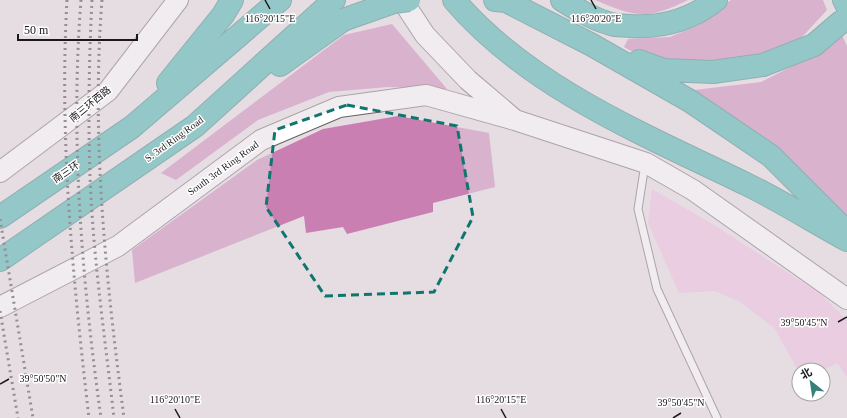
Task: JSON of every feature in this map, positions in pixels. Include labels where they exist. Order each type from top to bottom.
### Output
[{"type":"highway","points":[[132,126],[223,15],[232,0]]},
{"type":"highway","points":[[132,126],[280,0]]},
{"type":"highway","name":"S. 3rd Ring Road","points":[[0,260],[195,126],[334,0]]},
{"type":"highway","points":[[195,126],[343,20],[394,2],[409,0]]},
{"type":"highway","points":[[454,0],[471,19],[513,56],[576,97],[623,124],[749,186],[847,240]]},
{"type":"highway","points":[[562,0],[585,14],[613,25],[645,27],[674,23],[703,10],[716,0]]},
{"type":"highway","points":[[592,45],[664,70],[713,72],[762,66],[814,45],[844,14],[844,0]]},
{"type":"highway","points":[[501,1],[592,45],[690,101],[771,156],[847,232]]},
{"type":"highway","name":"南三环","points":[[0,217],[132,126]]},
{"type":"street","name":"南三环西路","points":[[0,172],[108,91],[178,0]]},
{"type":"street","points":[[402,0],[425,35],[468,80],[515,120]]},
{"type":"street","name":"South 3rd Ring Road","points":[[0,307],[118,246],[261,140],[339,107],[426,95],[515,120],[646,163],[693,190],[839,290],[847,299]]},
{"type":"lane","points":[[646,163],[638,209],[657,289],[717,418]]},
{"type":"highlighted area","points":[[347,105],[457,126],[473,217],[434,292],[325,296],[266,207],[275,130]]},
{"type":"shaded area","points":[[595,0],[688,0],[660,12],[637,14],[612,7]]},
{"type":"shaded area","points":[[731,0],[823,0],[827,10],[803,36],[777,52],[735,65],[642,57],[624,47],[628,39],[670,37],[697,26]]},
{"type":"shaded area","points":[[392,24],[447,89],[388,87],[329,92],[258,120],[176,180],[161,173],[344,35]]},
{"type":"shaded area","points":[[840,31],[847,46],[847,216],[794,167],[686,91],[761,82],[814,55]]},
{"type":"shaded area","points":[[398,116],[489,133],[495,187],[433,203],[433,212],[347,234],[343,227],[306,233],[304,216],[135,283],[132,250],[257,160],[323,129]]},
{"type":"shaded area","points":[[652,189],[711,223],[818,292],[847,320],[847,377],[837,363],[831,366],[831,362],[793,362],[774,328],[740,302],[715,291],[679,293],[648,223]]},
{"type":"railway","points":[[67,0],[65,52],[66,157],[73,262],[89,418]]},
{"type":"railway","points":[[81,0],[78,52],[77,157],[83,262],[101,418]]},
{"type":"railway","points":[[92,0],[89,154],[94,237],[114,418]]},
{"type":"railway","points":[[102,0],[99,52],[99,157],[106,262],[124,418]]},
{"type":"railway","points":[[0,219],[33,418]]},
{"type":"railway","points":[[0,311],[18,418]]}]
